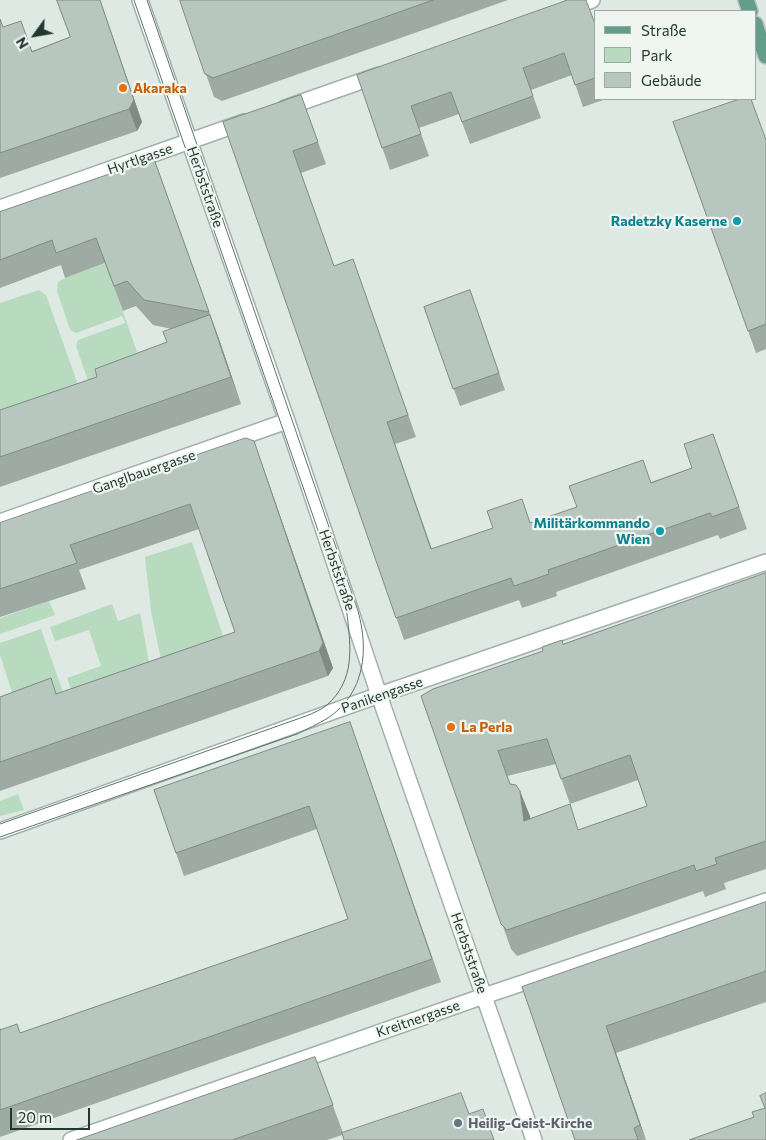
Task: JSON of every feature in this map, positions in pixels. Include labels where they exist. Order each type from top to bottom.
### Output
[{"type":"main road","points":[[756,27],[766,56]]},
{"type":"street","name":"Herbststraße","points":[[140,0],[534,1140]]},
{"type":"street","points":[[555,13],[592,0]]},
{"type":"street","name":"Hyrtlgasse","points":[[0,208],[389,71]]},
{"type":"street","name":"Ganglbauergasse","points":[[0,522],[287,421]]},
{"type":"street","name":"Panikengasse","points":[[0,831],[380,695],[766,562]]},
{"type":"street","name":"Kreitnergasse","points":[[71,1140],[484,996],[766,901]]},
{"type":"green space","points":[[106,263],[150,389],[91,390],[76,346],[78,340],[125,323],[122,316],[76,333],[70,330],[57,291],[58,282]]},
{"type":"green space","points":[[39,290],[46,295],[81,393],[0,424],[0,303]]},
{"type":"green space","points":[[192,542],[228,651],[164,675],[151,611],[145,557]]},
{"type":"green space","points":[[49,601],[55,615],[0,634],[0,618]]},
{"type":"green space","points":[[112,604],[118,621],[140,613],[152,679],[77,706],[67,678],[101,666],[89,630],[55,641],[50,627]]},
{"type":"green space","points":[[41,629],[66,701],[20,717],[0,655],[0,643]]},
{"type":"green space","points":[[18,794],[24,810],[0,816],[0,801]]},
{"type":"building","points":[[57,0],[100,0],[134,100],[129,109],[0,153],[0,19],[3,27],[21,21],[32,52],[70,37]]},
{"type":"building","points":[[180,0],[433,0],[213,78],[205,74]]},
{"type":"building","points":[[568,0],[586,0],[594,21],[594,78],[575,85],[564,53],[523,68],[533,96],[462,122],[451,92],[411,106],[421,134],[382,148],[357,75]]},
{"type":"building","points":[[301,95],[318,142],[293,151],[334,266],[353,259],[408,415],[387,422],[431,549],[493,528],[487,511],[522,499],[530,523],[577,507],[569,486],[643,460],[651,483],[692,468],[684,444],[713,434],[739,507],[712,517],[710,513],[548,570],[549,574],[514,586],[511,578],[396,618],[223,122]]},
{"type":"building","name":"Radetzky Kaserne","points":[[737,100],[751,100],[766,140],[766,324],[748,331],[673,122]]},
{"type":"building","points":[[154,159],[209,312],[144,300],[127,281],[114,286],[96,238],[56,253],[52,240],[0,260],[0,212]]},
{"type":"building","points":[[470,290],[499,373],[453,389],[424,307]]},
{"type":"building","points":[[210,315],[231,377],[0,457],[0,410],[97,377],[95,369],[167,342],[163,332]]},
{"type":"building","points":[[246,438],[254,441],[323,643],[319,651],[0,762],[0,697],[51,678],[56,694],[235,632],[190,504],[70,545],[77,563],[0,589],[0,523]]},
{"type":"building","points":[[766,573],[766,841],[715,858],[717,864],[696,871],[694,865],[507,930],[501,924],[421,696],[433,689],[543,651],[542,647],[562,640],[563,644]],"holes":[[[547,739],[561,779],[630,755],[647,806],[578,830],[570,804],[524,821],[520,791],[516,785],[510,784],[498,751]]]},
{"type":"building","points":[[350,722],[432,959],[0,1110],[0,1030],[17,1024],[20,1033],[348,919],[309,806],[176,853],[154,790]]},
{"type":"building","points":[[766,902],[766,971],[606,1026],[640,1125],[634,1128],[638,1140],[575,1140],[522,987]]},
{"type":"building","points":[[315,1057],[333,1105],[232,1140],[77,1140]]},
{"type":"building","points":[[461,1093],[469,1114],[483,1109],[494,1140],[344,1140],[342,1133]]},
{"type":"building","points":[[766,1093],[766,1140],[689,1140],[754,1117],[752,1112],[765,1108],[760,1096]]},
{"type":"tram line","points":[[0,824],[314,713],[327,705],[336,695],[347,674],[349,663],[350,639],[347,614],[134,0]]},
{"type":"tram line","points":[[0,837],[297,734],[328,718],[340,708],[350,696],[361,670],[363,641],[358,611],[147,0]]},
{"type":"place","name":"Akaraka","points":[[123,88]]},
{"type":"place","name":"Radetzky Kaserne","points":[[737,221]]},
{"type":"place","name":"Militärkommando Wien","points":[[660,531]]},
{"type":"place","name":"La Perla","points":[[451,727]]},
{"type":"place","name":"Heilig-Geist-Kirche","points":[[458,1123]]}]
